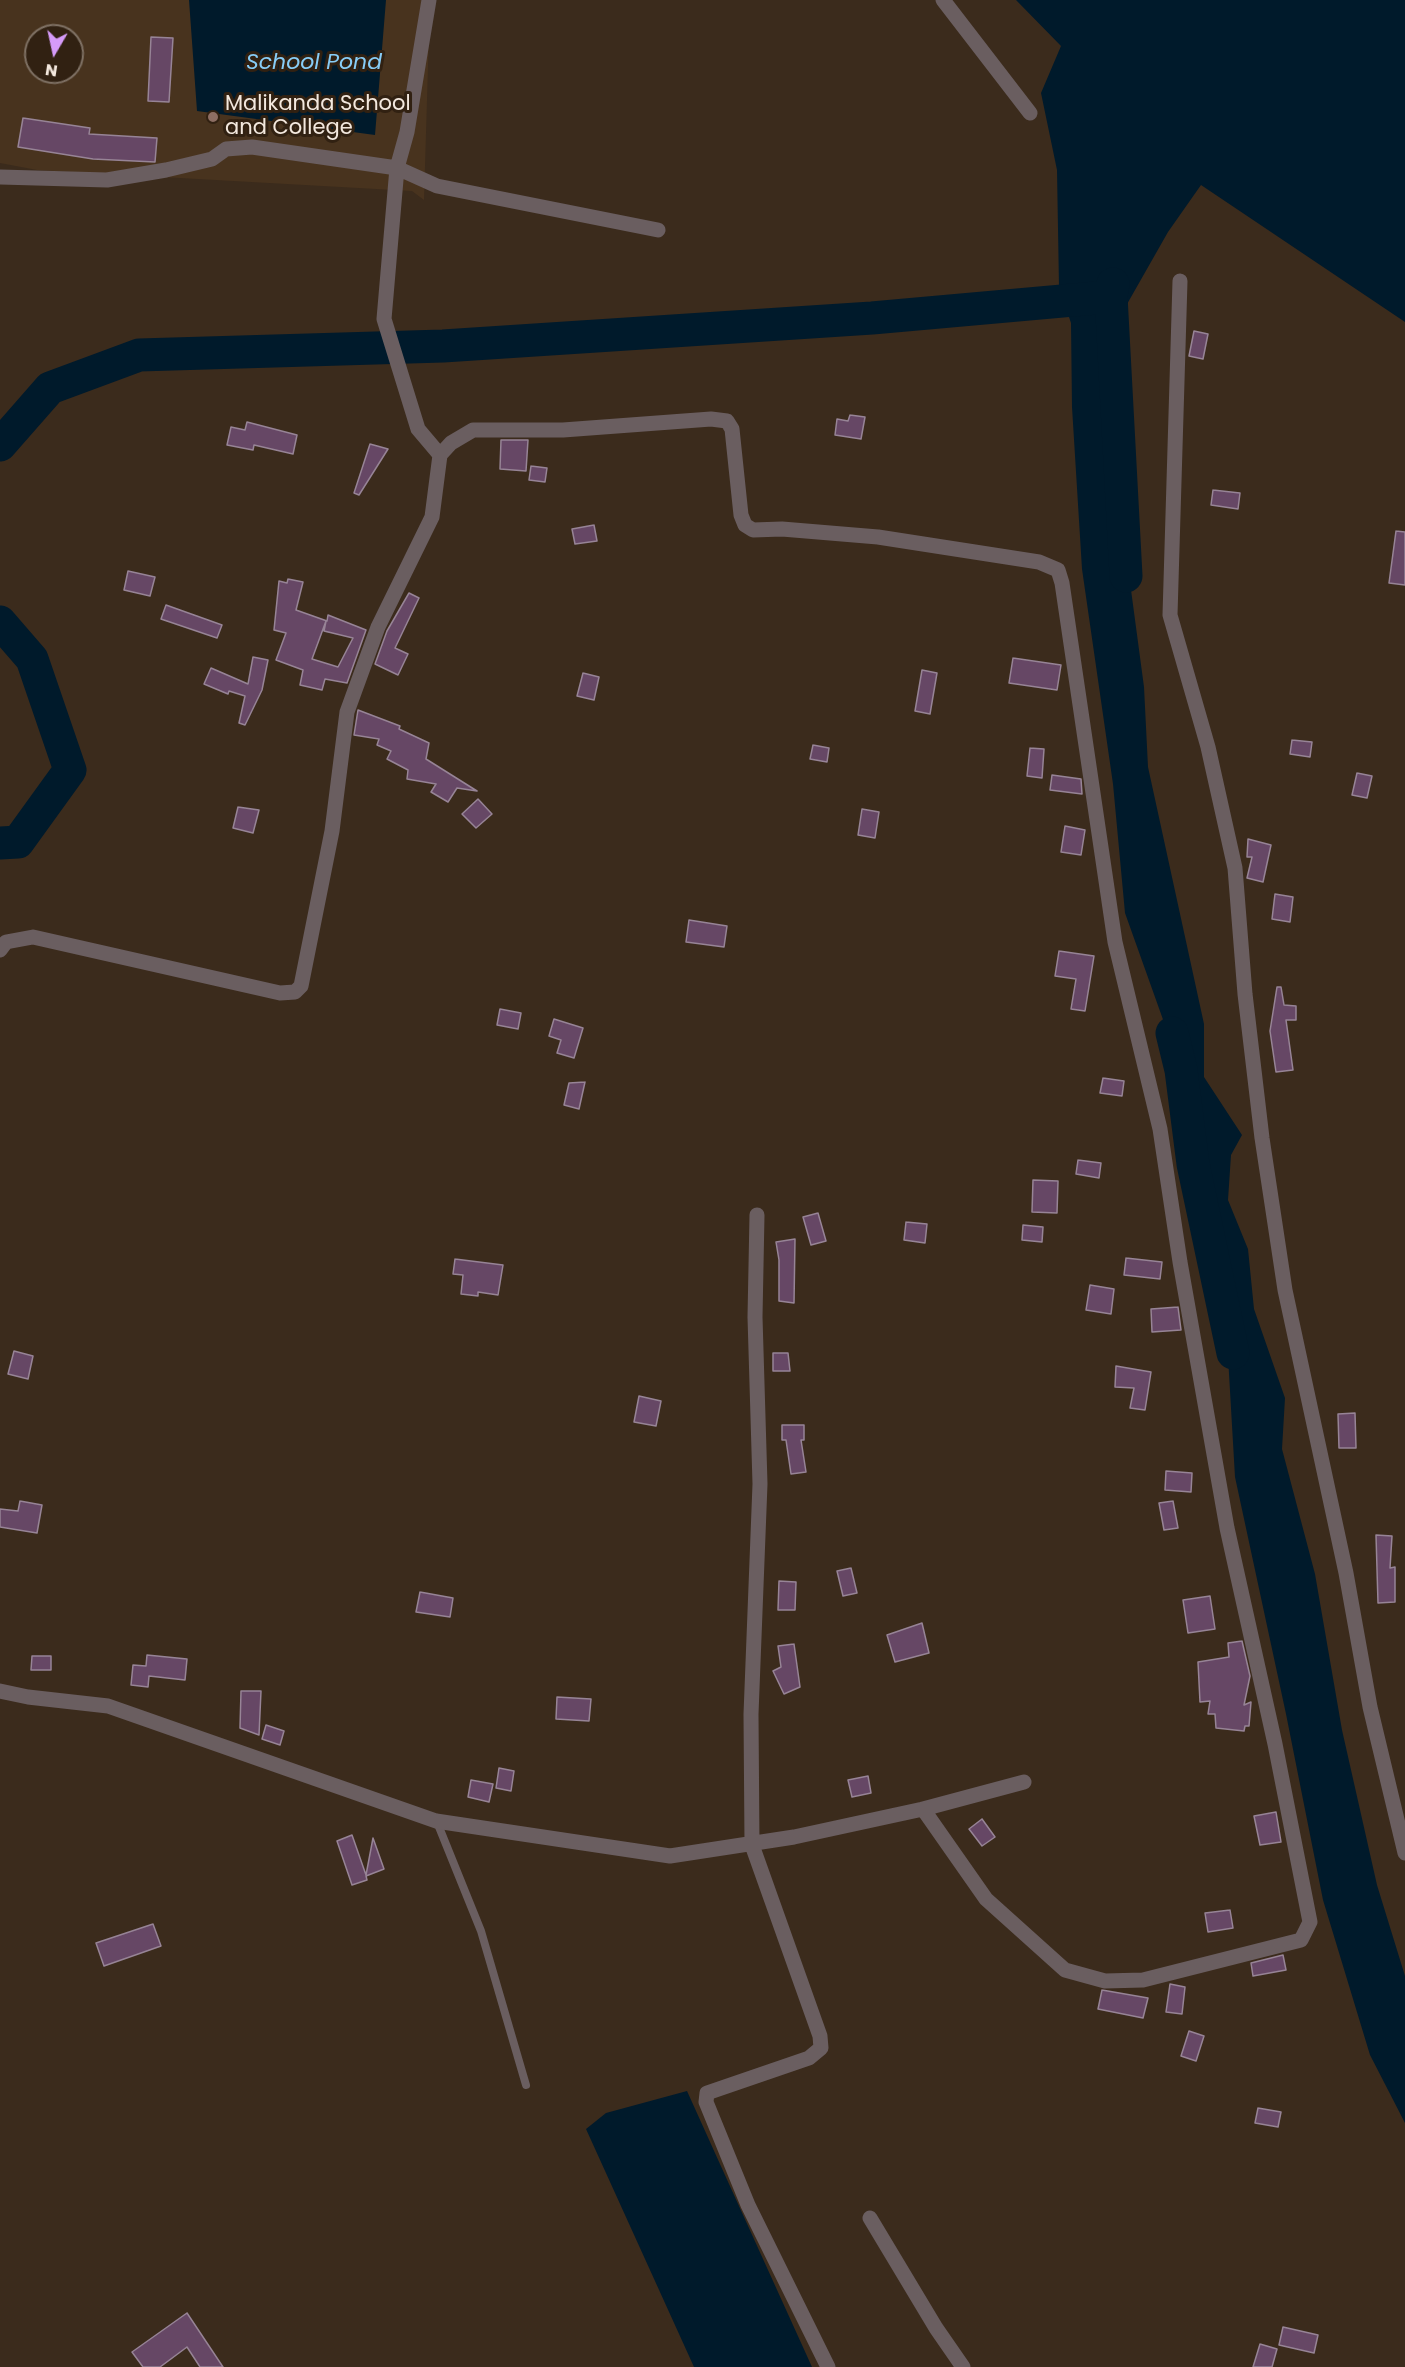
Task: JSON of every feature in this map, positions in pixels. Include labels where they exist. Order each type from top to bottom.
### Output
[{"type":"street","points":[[429,0],[407,132],[397,168],[384,319],[418,429],[440,455]]},
{"type":"street","points":[[943,0],[1030,113]]},
{"type":"street","points":[[0,177],[107,180],[212,159],[226,149],[252,147],[397,168],[437,186],[658,230]]},
{"type":"street","points":[[1180,281],[1170,615],[1208,747],[1235,868],[1245,994],[1262,1138],[1285,1290],[1344,1561],[1370,1707],[1405,1852]]},
{"type":"street","points":[[0,950],[6,942],[33,937],[280,993],[295,992],[301,986],[332,831],[347,712],[378,627],[432,517],[440,455],[451,443],[473,430],[563,429],[711,419],[727,421],[732,429],[741,515],[745,525],[753,530],[782,529],[878,537],[1040,562],[1058,570],[1062,583],[1115,942],[1160,1129],[1180,1262],[1227,1528],[1275,1744],[1311,1922],[1301,1940],[1143,1980],[1105,1981],[1065,1970],[986,1899],[923,1809]]},
{"type":"street","points":[[757,1215],[755,1317],[760,1484],[751,1704],[752,1845],[820,2036],[821,2048],[809,2058],[706,2093],[706,2102],[748,2205],[828,2367]]},
{"type":"street","points":[[0,1691],[28,1697],[108,1706],[436,1821],[670,1856],[752,1845],[923,1809],[1024,1782]]},
{"type":"street","points":[[870,2218],[936,2328],[963,2367]]},
{"type":"lane","points":[[436,1821],[481,1931],[526,2085]]},
{"type":"shaded area","name":"Malikanda School and College","points":[[0,0],[430,0],[424,200],[412,191],[37,170],[0,163]]},
{"type":"water","name":"School Pond","points":[[189,0],[386,0],[375,135],[197,111]]},
{"type":"water","points":[[1016,0],[1405,0],[1405,322],[1201,185],[1168,232],[1114,327],[1111,382],[1120,446],[1123,530],[1144,687],[1148,767],[1204,1024],[1204,1077],[1242,1135],[1231,1155],[1228,1200],[1248,1249],[1254,1309],[1285,1398],[1282,1449],[1315,1574],[1342,1730],[1377,1885],[1405,1976],[1405,2123],[1370,2055],[1323,1900],[1235,1477],[1226,1322],[1193,1164],[1181,1070],[1125,913],[1113,784],[1082,569],[1072,407],[1071,323],[1059,287],[1057,170],[1041,93],[1061,46]]},
{"type":"water","points":[[687,2091],[812,2367],[694,2367],[586,2129],[606,2113]]},
{"type":"building","points":[[151,37],[173,38],[169,102],[148,101]]},
{"type":"building","points":[[23,118],[90,128],[89,134],[157,138],[155,162],[93,159],[18,147]]},
{"type":"building","points":[[1194,331],[1208,334],[1203,359],[1189,356]]},
{"type":"building","points":[[850,415],[865,417],[861,439],[835,435],[837,419],[848,421]]},
{"type":"building","points":[[247,422],[297,435],[293,454],[254,445],[253,450],[227,445],[231,427],[245,430]]},
{"type":"building","points":[[501,440],[528,440],[526,471],[500,469]]},
{"type":"building","points":[[370,444],[388,449],[359,495],[354,493]]},
{"type":"building","points":[[531,466],[547,468],[545,482],[529,480]]},
{"type":"building","points":[[1213,490],[1240,493],[1238,509],[1211,505]]},
{"type":"building","points":[[594,525],[597,541],[575,544],[572,529]]},
{"type":"building","points":[[1396,531],[1405,532],[1405,585],[1389,583]]},
{"type":"building","points":[[128,571],[155,577],[150,596],[124,590]]},
{"type":"building","points":[[288,579],[303,582],[296,610],[327,621],[328,615],[366,630],[347,683],[325,679],[322,690],[300,685],[303,670],[276,660],[286,633],[274,630],[279,581],[287,583]],"holes":[[[326,621],[324,631],[353,638],[338,667],[312,659]]]},
{"type":"building","points":[[409,593],[419,598],[395,648],[408,654],[398,675],[375,664],[387,631]]},
{"type":"building","points":[[166,605],[222,625],[217,638],[161,619]]},
{"type":"building","points":[[253,657],[268,660],[262,690],[245,725],[239,723],[245,696],[229,691],[228,694],[204,684],[211,668],[248,684]]},
{"type":"building","points":[[1013,658],[1061,665],[1057,690],[1009,683]]},
{"type":"building","points":[[922,670],[937,673],[930,714],[915,711]]},
{"type":"building","points":[[583,673],[599,677],[594,700],[577,696]]},
{"type":"building","points":[[358,710],[400,726],[399,729],[429,743],[426,759],[477,791],[457,788],[448,802],[431,792],[436,784],[407,779],[408,770],[387,759],[391,751],[377,745],[379,739],[354,735]]},
{"type":"building","points":[[1292,740],[1312,742],[1310,757],[1290,754]]},
{"type":"building","points":[[813,745],[829,748],[827,762],[810,759]]},
{"type":"building","points":[[1030,748],[1044,749],[1042,778],[1027,776]]},
{"type":"building","points":[[1357,773],[1372,776],[1367,798],[1352,795]]},
{"type":"building","points":[[1052,775],[1081,779],[1082,794],[1050,790]]},
{"type":"building","points":[[478,799],[492,814],[476,828],[462,814]]},
{"type":"building","points":[[238,807],[259,810],[253,833],[233,828]]},
{"type":"building","points":[[862,809],[879,812],[875,838],[858,835]]},
{"type":"building","points":[[1065,826],[1085,830],[1081,855],[1061,852]]},
{"type":"building","points":[[1248,839],[1271,845],[1263,882],[1247,878],[1252,857],[1247,857]]},
{"type":"building","points":[[1275,894],[1293,897],[1290,922],[1272,919]]},
{"type":"building","points":[[689,920],[727,926],[724,947],[686,942]]},
{"type":"building","points":[[1059,951],[1094,956],[1085,1011],[1071,1009],[1076,979],[1055,976]]},
{"type":"building","points":[[1277,987],[1281,987],[1284,1005],[1296,1006],[1296,1020],[1286,1020],[1293,1070],[1276,1072],[1270,1031]]},
{"type":"building","points":[[500,1009],[521,1013],[518,1029],[497,1025]]},
{"type":"building","points":[[554,1019],[583,1028],[574,1058],[557,1053],[561,1040],[549,1036]]},
{"type":"building","points":[[1103,1078],[1124,1081],[1122,1096],[1100,1093]]},
{"type":"building","points":[[585,1082],[579,1109],[564,1105],[569,1083]]},
{"type":"building","points":[[1078,1160],[1101,1163],[1099,1178],[1076,1174]]},
{"type":"building","points":[[1033,1180],[1058,1181],[1057,1213],[1032,1212]]},
{"type":"building","points":[[818,1213],[826,1241],[811,1245],[803,1217]]},
{"type":"building","points":[[906,1222],[927,1224],[925,1243],[904,1240]]},
{"type":"building","points":[[1023,1225],[1043,1227],[1042,1242],[1022,1240]]},
{"type":"building","points":[[795,1239],[794,1303],[779,1301],[779,1260],[776,1242]]},
{"type":"building","points":[[1126,1258],[1162,1262],[1160,1279],[1124,1275]]},
{"type":"building","points":[[455,1259],[503,1265],[498,1295],[478,1292],[478,1296],[461,1294],[463,1275],[453,1274]]},
{"type":"building","points":[[1090,1285],[1114,1289],[1111,1314],[1086,1310]]},
{"type":"building","points":[[1178,1307],[1181,1330],[1152,1332],[1151,1309]]},
{"type":"building","points":[[14,1351],[33,1356],[28,1379],[8,1374]]},
{"type":"building","points":[[773,1353],[788,1353],[790,1371],[773,1371]]},
{"type":"building","points":[[1116,1366],[1151,1372],[1145,1410],[1130,1408],[1134,1388],[1115,1387]]},
{"type":"building","points":[[639,1396],[661,1401],[656,1426],[634,1422]]},
{"type":"building","points":[[1355,1413],[1356,1448],[1339,1448],[1338,1414]]},
{"type":"building","points":[[782,1425],[804,1425],[804,1440],[801,1440],[806,1472],[791,1474],[786,1440],[782,1440]]},
{"type":"building","points":[[1166,1471],[1192,1473],[1191,1492],[1165,1490]]},
{"type":"building","points":[[20,1501],[42,1505],[37,1533],[0,1527],[0,1509],[18,1511]]},
{"type":"building","points":[[1173,1501],[1178,1528],[1164,1530],[1159,1503]]},
{"type":"building","points":[[1376,1535],[1392,1536],[1390,1568],[1395,1567],[1395,1602],[1378,1603]]},
{"type":"building","points":[[851,1568],[857,1593],[843,1596],[837,1571]]},
{"type":"building","points":[[779,1581],[796,1582],[795,1610],[778,1610]]},
{"type":"building","points":[[420,1592],[453,1598],[450,1617],[416,1612]]},
{"type":"building","points":[[1210,1596],[1215,1629],[1188,1633],[1183,1600]]},
{"type":"building","points":[[922,1623],[929,1653],[895,1662],[887,1635]]},
{"type":"building","points":[[1242,1641],[1250,1676],[1244,1705],[1251,1702],[1249,1726],[1245,1726],[1244,1731],[1216,1728],[1215,1714],[1208,1714],[1210,1701],[1200,1702],[1198,1662],[1229,1657],[1228,1643]]},
{"type":"building","points":[[794,1644],[800,1687],[784,1694],[773,1671],[781,1667],[778,1646]]},
{"type":"building","points":[[147,1655],[187,1659],[185,1680],[149,1676],[148,1687],[131,1685],[133,1665],[146,1666]]},
{"type":"building","points":[[32,1656],[51,1656],[51,1670],[31,1670]]},
{"type":"building","points":[[241,1691],[261,1691],[259,1735],[240,1728]]},
{"type":"building","points":[[557,1697],[591,1699],[589,1721],[556,1719]]},
{"type":"building","points":[[266,1725],[284,1731],[280,1745],[262,1739]]},
{"type":"building","points":[[499,1768],[514,1771],[511,1791],[496,1788]]},
{"type":"building","points":[[868,1776],[871,1793],[852,1797],[848,1780]]},
{"type":"building","points":[[471,1780],[493,1784],[489,1802],[468,1797]]},
{"type":"building","points":[[1276,1812],[1281,1842],[1260,1845],[1254,1816]]},
{"type":"building","points":[[982,1819],[995,1837],[982,1846],[969,1829]]},
{"type":"building","points":[[352,1835],[366,1875],[373,1838],[384,1869],[366,1876],[367,1880],[352,1885],[337,1841]]},
{"type":"building","points":[[1230,1910],[1233,1928],[1208,1932],[1205,1913]]},
{"type":"building","points":[[153,1924],[161,1946],[104,1966],[96,1943]]},
{"type":"building","points":[[1283,1955],[1286,1970],[1253,1976],[1251,1963]]},
{"type":"building","points":[[1170,1984],[1185,1987],[1182,2014],[1166,2012]]},
{"type":"building","points":[[1102,1990],[1148,1998],[1143,2018],[1098,2009]]},
{"type":"building","points":[[1189,2031],[1204,2036],[1196,2061],[1181,2056]]},
{"type":"building","points":[[1258,2108],[1281,2112],[1278,2127],[1255,2123]]},
{"type":"building","points":[[187,2313],[223,2367],[200,2367],[187,2347],[160,2367],[143,2367],[132,2352]]},
{"type":"building","points":[[1283,2327],[1318,2335],[1314,2353],[1279,2345]]},
{"type":"building","points":[[1260,2344],[1277,2349],[1272,2367],[1253,2367]]},
{"type":"waterway","points":[[1113,284],[1111,296],[1126,576]]},
{"type":"waterway","points":[[0,445],[50,388],[139,355],[443,346],[872,318],[1107,297]]},
{"type":"waterway","points":[[0,622],[32,659],[70,770],[18,842],[0,843]]},
{"type":"waterway","points":[[1172,1033],[1181,1070],[1193,1164],[1233,1353]]},
{"type":"place","name":"Malikanda School and College","points":[[213,117]]}]
